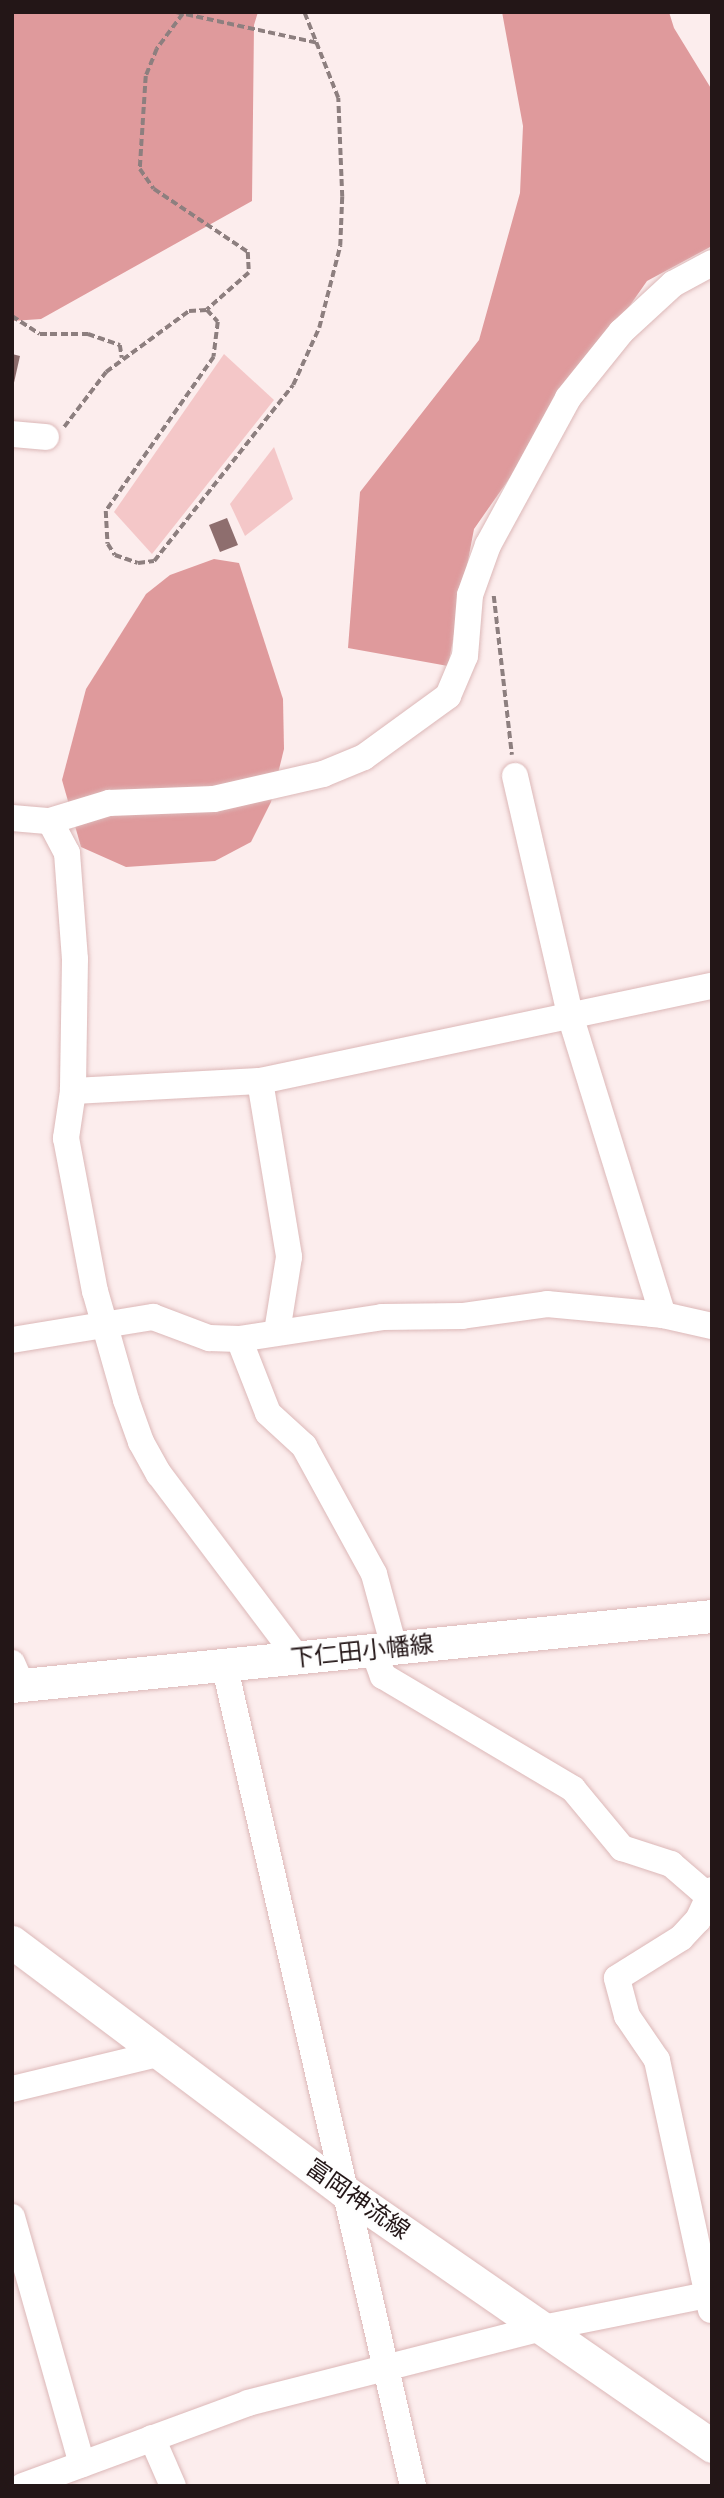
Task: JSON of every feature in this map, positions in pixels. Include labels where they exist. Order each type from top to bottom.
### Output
[{"type":"main road","name":"下仁田小幡線","points":[[16,1678],[224,1664],[712,1616]]},
{"type":"main road","name":"富岡神流線","points":[[12,1942],[158,2054],[344,2190],[712,2446]]},
{"type":"street","points":[[12,818],[50,821],[110,803],[214,799],[323,774],[364,757],[449,696],[465,656],[470,595],[488,545],[588,369],[673,284],[712,263]]},
{"type":"street","points":[[12,434],[46,437]]},
{"type":"street","points":[[515,776],[570,1015],[663,1315]]},
{"type":"street","points":[[50,821],[67,853],[75,959],[73,1091],[66,1138],[105,1328],[141,1442],[159,1474],[297,1657]]},
{"type":"street","points":[[73,1091],[260,1081],[712,986]]},
{"type":"street","points":[[260,1081],[289,1257],[277,1332]]},
{"type":"street","points":[[12,1339],[105,1328],[153,1317],[209,1338],[239,1339],[382,1317],[461,1316],[547,1304],[663,1315],[712,1326]]},
{"type":"street","points":[[24,2486],[88,2471],[152,2438],[248,2403],[543,2328],[710,2300],[657,2060],[627,2016],[617,1978],[681,1938],[698,1920],[709,1893],[671,1864],[622,1848],[573,1789],[383,1676],[384,1648],[373,1574],[303,1446],[268,1413],[239,1339]]},
{"type":"street","points":[[224,1664],[413,2486]]},
{"type":"street","points":[[12,2089],[158,2054]]},
{"type":"street","points":[[12,2217],[88,2471]]},
{"type":"street","points":[[152,2438],[173,2486]]},
{"type":"path","points":[[176,12],[318,43]]},
{"type":"path","points":[[208,310],[218,322],[214,357],[106,510],[108,544],[127,561],[154,561],[162,553],[293,385],[319,328],[340,246],[342,197],[338,98],[304,12]]},
{"type":"path","points":[[46,437],[64,426],[122,358],[189,311],[208,310],[249,272],[248,252],[154,189],[140,169],[146,76],[157,48],[183,14]]},
{"type":"path","points":[[12,316],[40,334],[88,334],[120,345],[122,358]]},
{"type":"path","points":[[482,565],[492,582],[515,776]]},
{"type":"shaded area","points":[[12,12],[258,12],[254,25],[252,201],[41,319],[12,321]]},
{"type":"shaded area","points":[[502,12],[669,12],[674,28],[712,90],[712,246],[647,281],[474,529],[448,666],[348,648],[360,492],[479,340],[520,193],[523,126]]},
{"type":"shaded area","points":[[224,354],[274,400],[152,554],[114,512]]},
{"type":"shaded area","points":[[274,447],[293,499],[245,536],[230,504]]},
{"type":"shaded area","points":[[214,559],[239,563],[283,699],[284,749],[271,802],[251,842],[215,861],[126,867],[81,847],[62,780],[86,689],[146,594],[170,575]]},
{"type":"building","points":[[12,354],[20,356],[13,387],[12,387]]},
{"type":"building","points":[[227,518],[238,545],[220,552],[209,525]]}]
